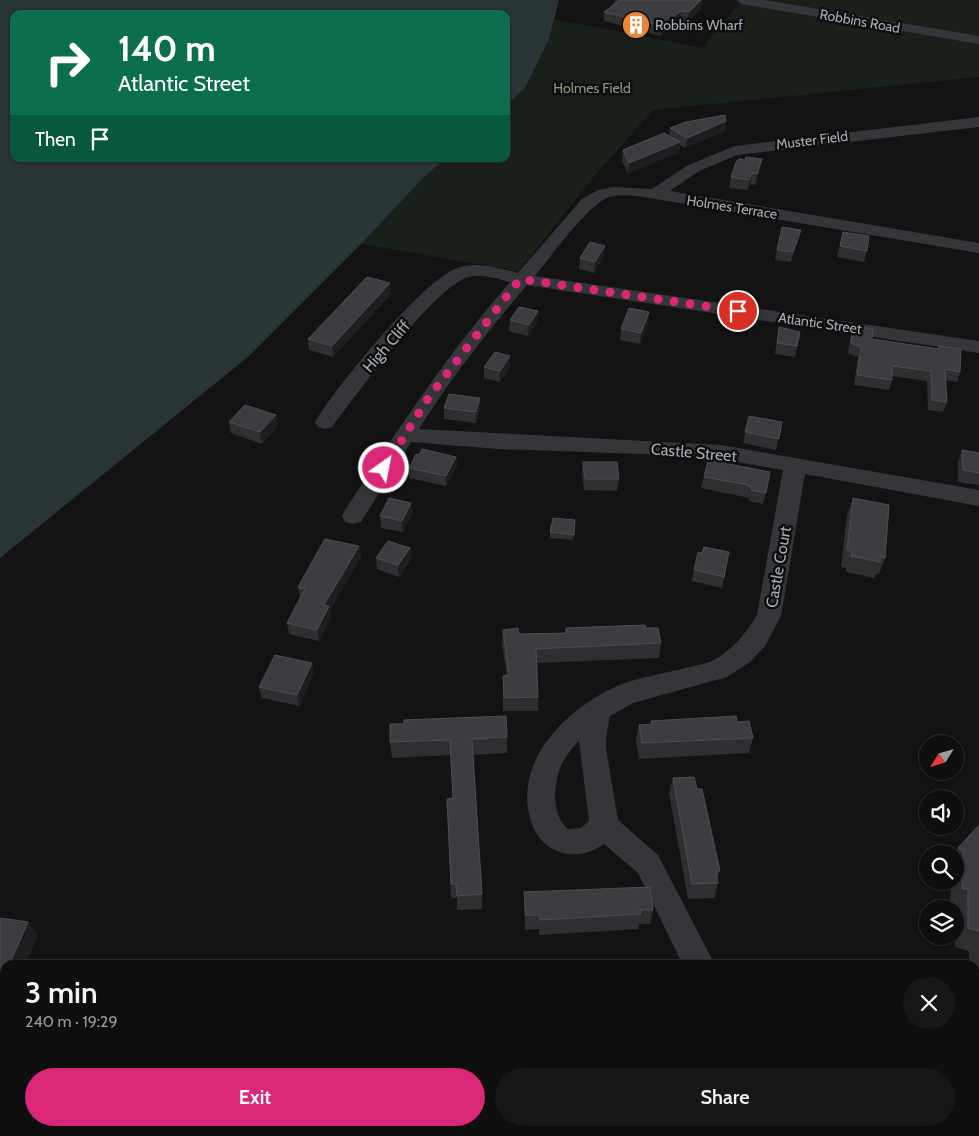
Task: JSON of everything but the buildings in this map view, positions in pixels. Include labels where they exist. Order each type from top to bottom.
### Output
[{"type":"street","name":"Robbins Road","points":[[742,0],[979,40]]},
{"type":"street","name":"Muster Field","points":[[656,194],[682,173],[709,159],[735,151],[825,138],[979,122]]},
{"type":"street","name":"Holmes Terrace","points":[[353,516],[435,389],[520,279],[588,203],[597,196],[614,190],[656,194],[979,248]]},
{"type":"street","name":"Atlantic Street","points":[[453,276],[465,272],[480,272],[979,347]]},
{"type":"street","name":"High Cliff","points":[[325,422],[366,369],[412,316],[437,289],[453,276]]},
{"type":"street","name":"Castle Street","points":[[405,435],[508,443],[704,450],[979,498]]},
{"type":"street","name":"Castle Court","points":[[604,826],[590,839],[579,842],[562,840],[547,827],[543,810],[543,788],[550,758],[568,736],[598,710],[626,694],[718,670],[741,656],[756,639],[769,616],[795,466]]},
{"type":"street","points":[[598,710],[592,734],[594,759],[602,790],[604,826],[648,864],[696,960]]},
{"type":"green space","name":"Holmes Field","points":[[742,0],[979,0],[979,77],[653,110],[591,180],[519,271],[361,244],[425,176],[441,162],[510,162],[510,102],[525,88],[549,39],[554,19],[702,48]]},
{"type":"shaded area","points":[[0,0],[559,0],[549,39],[525,88],[510,102],[510,10],[10,10],[10,162],[441,162],[425,176],[361,244],[249,356],[0,558]]},
{"type":"place","name":"Robbins Wharf","points":[[636,25]]},
{"type":"route","points":[[384,468],[429,397],[520,279],[738,311]]}]
